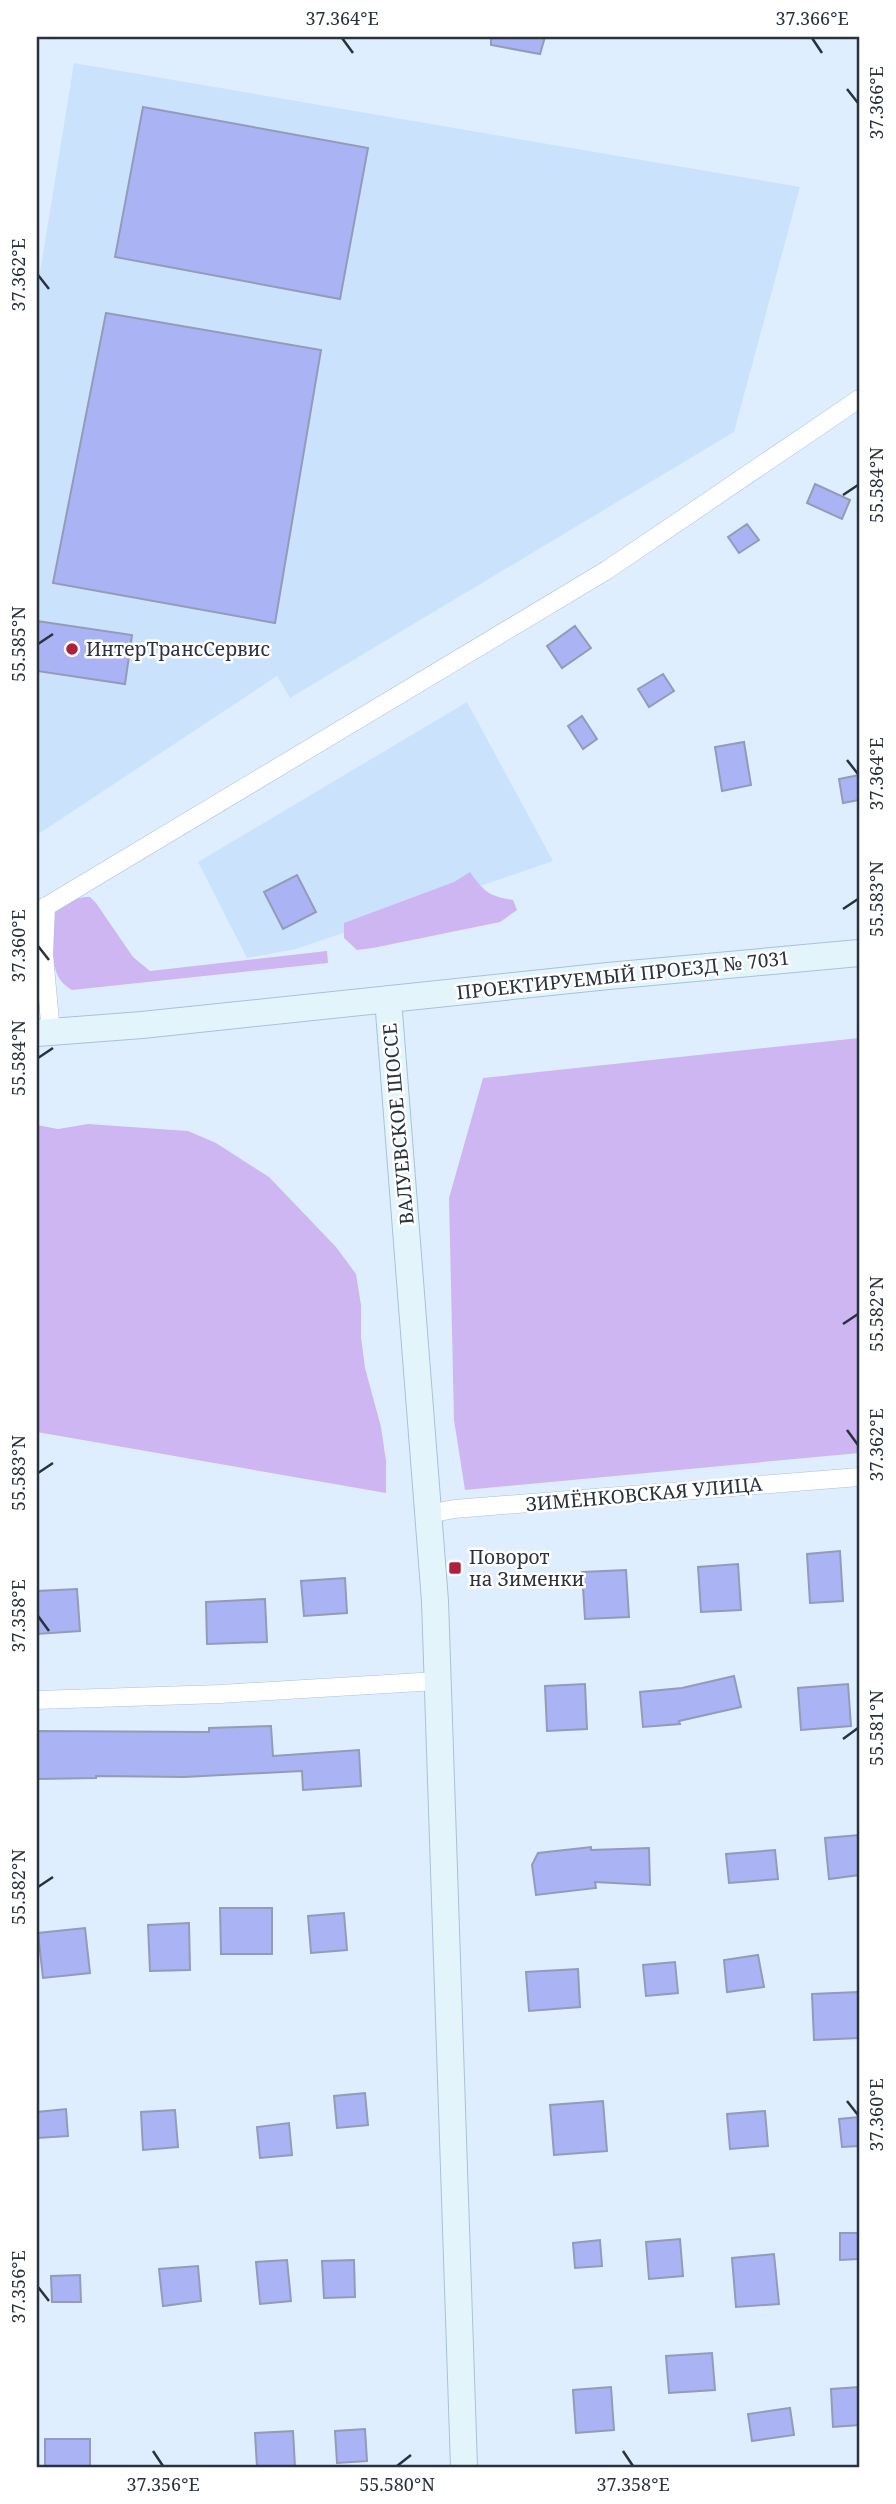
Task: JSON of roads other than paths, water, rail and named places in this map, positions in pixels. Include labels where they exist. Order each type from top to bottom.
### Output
[{"type":"street","points":[[44,1033],[41,909],[607,570],[859,399]]},
{"type":"street","name":"ПРОЕКТИРУЕМЫЙ ПРОЕЗД № 7031","points":[[387,999],[859,953]]},
{"type":"street","name":"ВАЛУЕВСКОЕ ШОССЕ","points":[[44,1033],[387,999],[435,1601],[464,2467]]},
{"type":"street","name":"ЗИМЁНКОВСКАЯ УЛИЦА","points":[[429,1514],[454,1509],[859,1477]]},
{"type":"street","points":[[37,1700],[220,1694],[437,1681]]},
{"type":"place","name":"ИнтерТрансСервис","points":[[72,649]]},
{"type":"place","name":"Поворот на Зименки","points":[[455,1568]]}]
